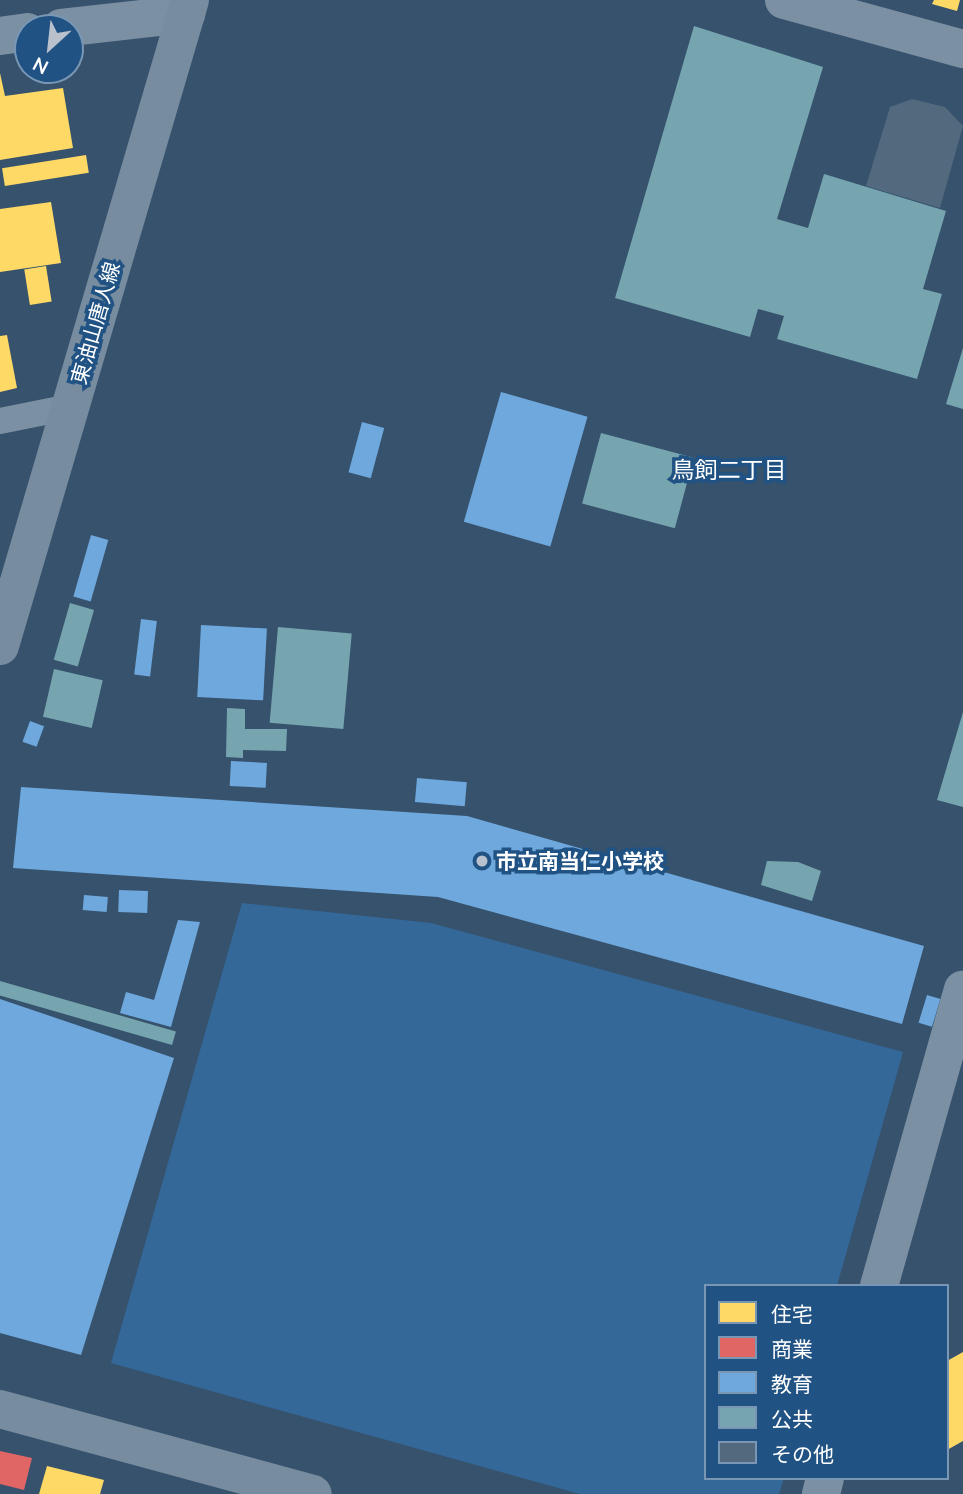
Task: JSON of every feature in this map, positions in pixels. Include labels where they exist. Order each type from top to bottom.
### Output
[{"type":"main road","name":"東油山唐人線","points":[[0,646],[188,7]]},
{"type":"main road","points":[[0,1409],[265,1489],[313,1494]]},
{"type":"street","points":[[784,0],[963,48]]},
{"type":"street","points":[[84,24],[188,7]]},
{"type":"street","points":[[880,1284],[963,990]]},
{"type":"lane","points":[[0,421],[70,407]]},
{"type":"shaded area","points":[[242,903],[431,923],[903,1052],[838,1284],[704,1284],[704,1480],[783,1480],[779,1494],[580,1494],[111,1363]]},
{"type":"building: 住宅","points":[[934,0],[960,0],[957,11],[932,4]]},
{"type":"building: 住宅","points":[[0,73],[5,96],[63,88],[73,148],[0,160]]},
{"type":"building: 住宅","points":[[86,155],[89,173],[5,186],[2,168]]},
{"type":"building: 住宅","points":[[51,202],[61,263],[0,272],[0,209]]},
{"type":"building: 住宅","points":[[46,266],[52,302],[30,305],[24,269]]},
{"type":"building: 住宅","points":[[7,335],[17,388],[0,392],[0,336]]},
{"type":"building: 住宅","points":[[963,1352],[963,1441],[949,1449],[949,1360]]},
{"type":"building: 住宅","points":[[47,1466],[104,1480],[100,1494],[39,1494]]},
{"type":"building: 商業","points":[[0,1451],[32,1458],[24,1490],[0,1484]]},
{"type":"building: 教育","points":[[501,392],[588,417],[550,547],[464,522]]},
{"type":"building: 教育","points":[[362,422],[384,428],[371,478],[349,472]]},
{"type":"building: 教育","points":[[91,535],[108,540],[91,601],[73,597]]},
{"type":"building: 教育","points":[[141,619],[157,621],[150,677],[134,675]]},
{"type":"building: 教育","points":[[201,625],[267,628],[263,700],[197,697]]},
{"type":"building: 教育","points":[[30,721],[44,726],[37,747],[22,742]]},
{"type":"building: 教育","points":[[231,761],[267,763],[266,788],[230,786]]},
{"type":"building: 教育","points":[[417,778],[467,782],[465,806],[415,802]]},
{"type":"building: 教育","points":[[21,787],[467,816],[924,946],[902,1024],[438,897],[13,868]]},
{"type":"building: 教育","points":[[119,890],[148,891],[147,913],[118,912]]},
{"type":"building: 教育","points":[[84,895],[108,897],[107,912],[83,910]]},
{"type":"building: 教育","points":[[178,920],[200,922],[171,1027],[120,1013],[126,992],[154,1000]]},
{"type":"building: 教育","points":[[927,995],[940,999],[932,1027],[919,1023]]},
{"type":"building: 教育","points":[[0,999],[174,1058],[81,1355],[0,1333]]},
{"type":"building: 公共","points":[[694,26],[823,67],[777,219],[808,228],[824,174],[946,211],[923,289],[942,294],[917,379],[777,339],[784,316],[758,309],[750,337],[615,298]]},
{"type":"building: 公共","points":[[963,348],[963,409],[946,404]]},
{"type":"building: 公共","points":[[601,433],[694,458],[675,528],[582,504]]},
{"type":"building: 公共","points":[[70,603],[94,610],[78,667],[54,660]]},
{"type":"building: 公共","points":[[278,627],[352,633],[343,729],[270,723]]},
{"type":"building: 公共","points":[[54,669],[103,680],[92,728],[43,717]]},
{"type":"building: 公共","points":[[227,708],[245,709],[245,729],[287,729],[286,751],[243,750],[243,758],[226,757]]},
{"type":"building: 公共","points":[[963,712],[963,807],[937,800]]},
{"type":"building: 公共","points":[[767,861],[798,862],[821,871],[812,901],[761,885]]},
{"type":"building: 公共","points":[[0,981],[176,1031],[172,1045],[0,996]]},
{"type":"building: その他","points":[[912,99],[945,107],[963,126],[940,208],[866,186],[890,107]]},
{"type":"place","name":"市立南当仁小学校","points":[[482,861]]},
{"type":"district","name":"鳥飼二丁目","points":[[729,470]]}]
